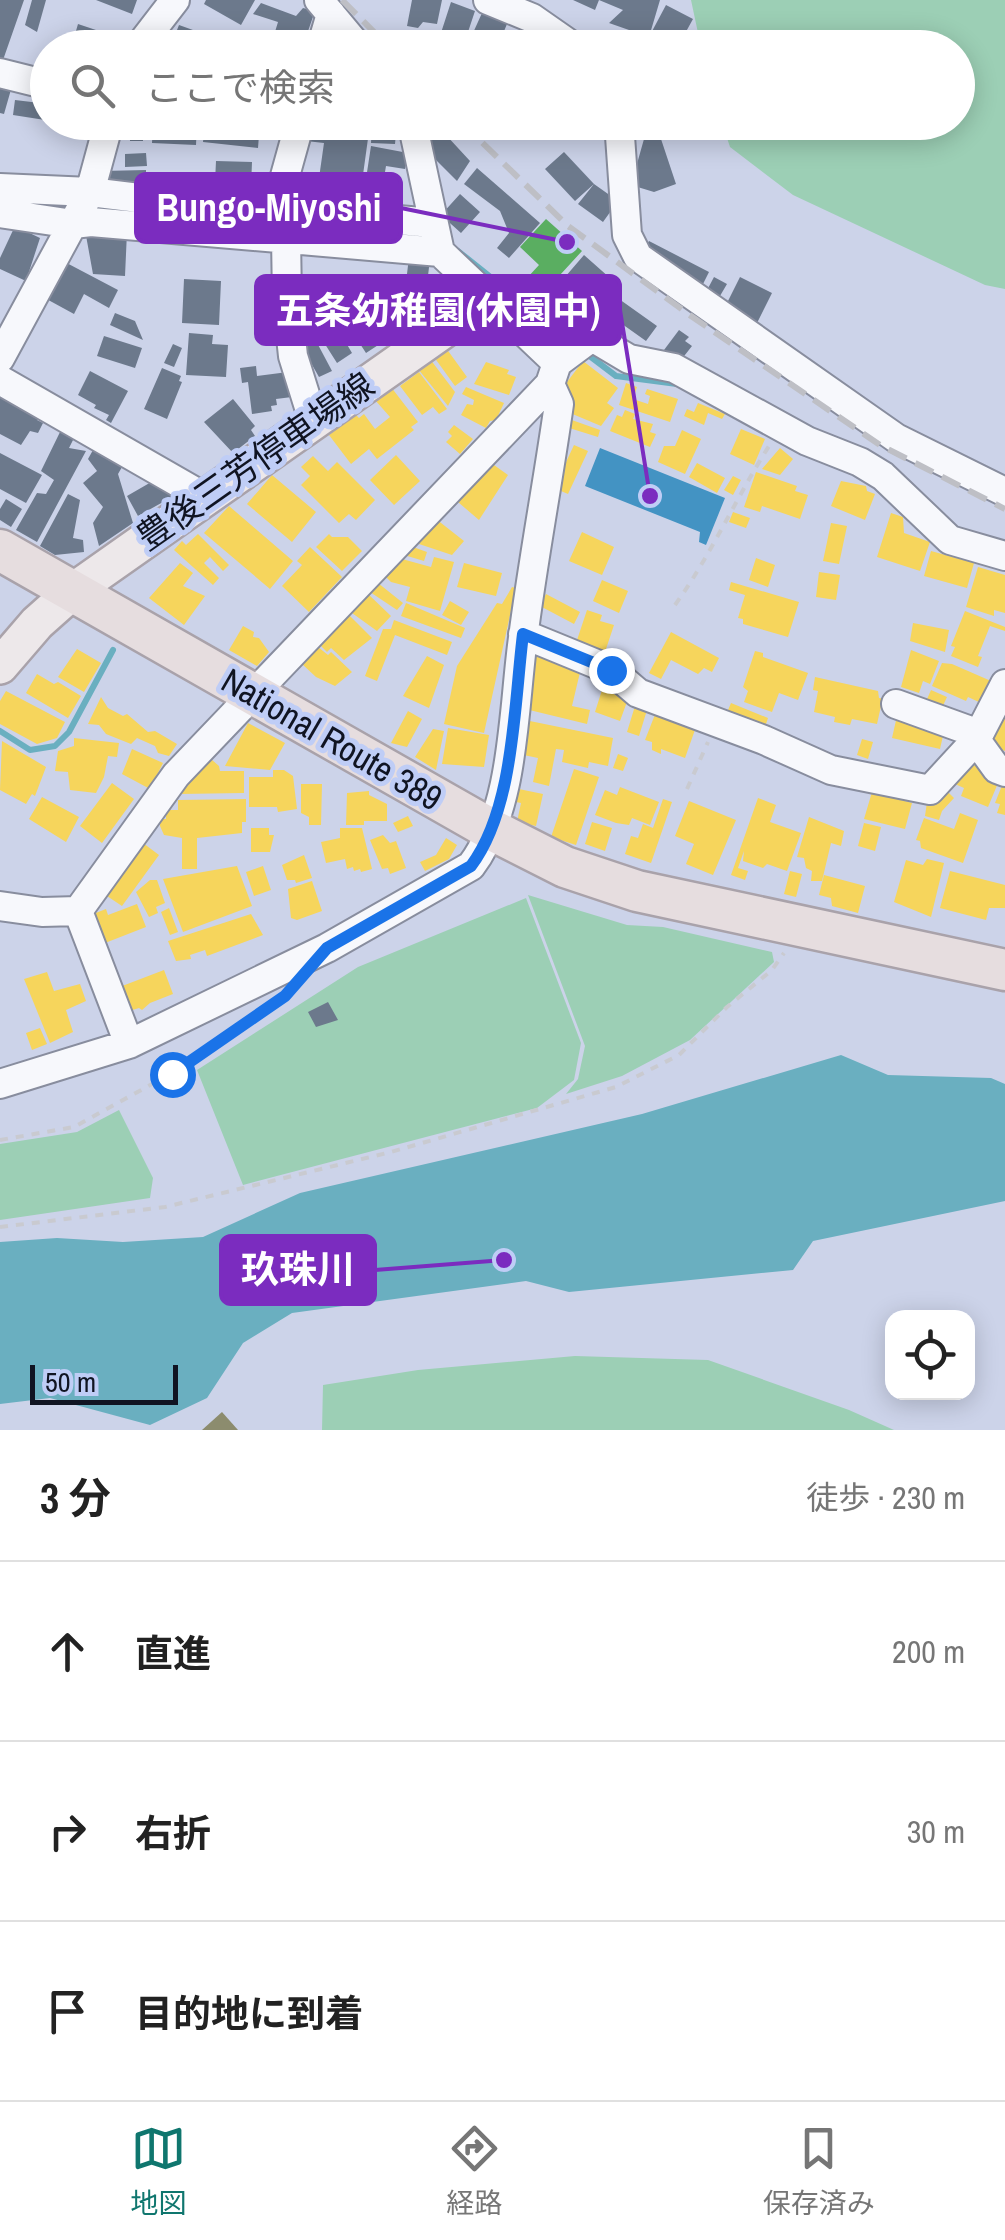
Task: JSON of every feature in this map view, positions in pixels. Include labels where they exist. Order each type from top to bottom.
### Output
[{"type":"highway","name":"National Route 389","points":[[0,550],[492,830],[565,867],[637,891],[1005,970]]},
{"type":"main road","name":"豊後三芳停車場線","points":[[0,666],[74,592],[488,299]]},
{"type":"street","points":[[152,30],[175,0]]},
{"type":"street","points":[[488,0],[538,9],[558,30]]},
{"type":"street","points":[[325,7],[344,30]]},
{"type":"street","points":[[0,73],[30,80]]},
{"type":"street","points":[[0,358],[90,192],[103,140]]},
{"type":"street","points":[[295,140],[285,176],[286,299],[293,356],[314,420]]},
{"type":"street","points":[[0,1084],[129,1044],[327,948],[471,866],[501,810],[523,634],[559,404],[553,374],[488,299],[440,252],[416,140]]},
{"type":"street","points":[[620,140],[626,235],[638,257],[896,438],[1005,492]]},
{"type":"street","points":[[0,188],[90,192],[221,208],[440,252]]},
{"type":"street","points":[[0,213],[73,224],[432,223]]},
{"type":"street","points":[[78,911],[176,776],[592,337],[629,359],[674,368],[807,441],[860,462],[883,476],[950,540],[1005,556]]},
{"type":"street","points":[[0,380],[204,498]]},
{"type":"street","points":[[523,634],[611,670],[638,693],[831,770],[930,790],[977,737],[1005,684]]},
{"type":"street","points":[[896,704],[977,737],[997,769],[1005,772]]},
{"type":"street","points":[[0,906],[42,912],[78,911]]},
{"type":"street","points":[[78,911],[129,1044]]},
{"type":"path","points":[[675,605],[702,568],[735,500],[768,448]]},
{"type":"path","points":[[686,789],[717,724]]},
{"type":"path","points":[[0,1227],[165,1207],[391,1152],[616,1087],[680,1055],[727,1007],[772,970],[784,953]]},
{"type":"path","points":[[0,1140],[74,1127],[172,1074],[285,996]]},
{"type":"green space","points":[[691,0],[1005,0],[1005,289],[985,285],[793,195],[730,147],[728,140],[975,140],[975,30],[697,30]]},
{"type":"green space","points":[[528,895],[627,925],[663,927],[772,952],[774,962],[690,1040],[622,1076],[566,1094],[578,1079],[585,1046]]},
{"type":"green space","points":[[526,898],[581,1043],[574,1080],[537,1108],[243,1185],[197,1070],[358,967]]},
{"type":"green space","points":[[119,1110],[153,1178],[150,1198],[0,1220],[0,1144],[77,1132]]},
{"type":"green space","points":[[575,1356],[708,1360],[894,1430],[322,1430],[323,1385],[418,1370]]},
{"type":"water","points":[[841,1055],[888,1075],[991,1078],[1005,1084],[1005,1201],[813,1241],[793,1270],[569,1292],[526,1281],[292,1313],[243,1343],[207,1398],[150,1425],[50,1398],[0,1404],[0,1242],[57,1238],[123,1242],[203,1237],[300,1193],[642,1114]]},
{"type":"building: 住宅","points":[[446,348],[467,377],[455,386],[434,357]]},
{"type":"building: 住宅","points":[[430,359],[455,392],[448,406],[418,369]]},
{"type":"building: 住宅","points":[[583,361],[618,388],[607,403],[614,408],[601,426],[563,410],[564,386]]},
{"type":"building: 住宅","points":[[486,362],[509,370],[507,374],[516,377],[509,395],[474,384]]},
{"type":"building: 住宅","points":[[419,372],[447,409],[439,414],[433,407],[422,415],[400,386]]},
{"type":"building: 住宅","points":[[626,383],[637,387],[633,399],[648,404],[647,389],[678,399],[670,422],[619,405]]},
{"type":"building: 住宅","points":[[391,387],[418,422],[411,427],[414,430],[377,459],[369,449],[351,464],[329,435],[355,414],[359,418],[364,414],[375,429],[390,417],[375,400]]},
{"type":"building: 住宅","points":[[466,387],[504,403],[496,420],[486,428],[461,415],[474,400],[462,394]]},
{"type":"building: 住宅","points":[[698,403],[725,414],[722,419],[708,413],[704,425],[684,416],[687,409],[694,412]]},
{"type":"building: 住宅","points":[[625,410],[635,414],[633,419],[653,424],[650,432],[656,434],[650,447],[610,431],[617,415],[622,417]]},
{"type":"building: 住宅","points":[[569,419],[600,430],[598,437],[566,427]]},
{"type":"building: 住宅","points":[[454,425],[473,439],[460,454],[446,442]]},
{"type":"building: 住宅","points":[[741,429],[765,439],[754,465],[730,454]]},
{"type":"building: 住宅","points":[[682,430],[701,439],[685,474],[658,462],[664,446],[675,446]]},
{"type":"building: 住宅","points":[[574,445],[588,451],[568,494],[554,488]]},
{"type":"building: 住宅","points":[[780,448],[793,459],[780,475],[762,469]]},
{"type":"building: 住宅","points":[[396,455],[420,481],[394,505],[370,480]]},
{"type":"building: 住宅","points":[[313,456],[328,471],[337,462],[375,500],[356,520],[349,514],[339,523],[301,485],[310,476],[301,467]]},
{"type":"building: 住宅","points":[[697,463],[725,478],[717,493],[689,477]]},
{"type":"building: 住宅","points":[[494,465],[508,475],[479,520],[458,502]]},
{"type":"building: 住宅","points":[[756,472],[797,486],[795,491],[808,495],[800,519],[762,506],[760,512],[744,507]]},
{"type":"building: 住宅","points":[[272,475],[316,512],[292,542],[247,504]]},
{"type":"building: 住宅","points":[[733,476],[741,480],[733,495],[724,490]]},
{"type":"building: 住宅","points":[[841,481],[866,486],[867,491],[875,494],[865,520],[831,506]]},
{"type":"building: 住宅","points":[[229,506],[293,561],[270,589],[204,533]]},
{"type":"building: 住宅","points":[[733,512],[750,518],[746,528],[729,522]]},
{"type":"building: 住宅","points":[[891,513],[903,517],[904,533],[930,542],[920,571],[877,557]]},
{"type":"building: 住宅","points":[[436,519],[464,541],[452,555],[416,543]]},
{"type":"building: 住宅","points":[[831,523],[847,526],[839,564],[823,561]]},
{"type":"building: 住宅","points":[[582,532],[614,547],[602,575],[569,561]]},
{"type":"building: 住宅","points":[[198,534],[229,565],[223,571],[210,557],[204,563],[219,578],[213,585],[174,550],[182,541],[186,545]]},
{"type":"building: 住宅","points":[[329,534],[348,537],[362,551],[342,571],[316,547]]},
{"type":"building: 住宅","points":[[310,547],[342,577],[309,612],[282,586],[302,565],[297,561]]},
{"type":"building: 住宅","points":[[413,547],[427,552],[424,561],[404,555]]},
{"type":"building: 住宅","points":[[931,551],[974,563],[967,588],[924,576]]},
{"type":"building: 住宅","points":[[434,557],[454,562],[440,611],[406,601],[410,587],[391,582],[385,576],[402,559],[431,567]]},
{"type":"building: 住宅","points":[[756,558],[775,565],[768,587],[749,580]]},
{"type":"building: 住宅","points":[[180,563],[193,573],[183,586],[205,596],[184,625],[149,598]]},
{"type":"building: 住宅","points":[[464,563],[502,573],[496,596],[457,587]]},
{"type":"building: 住宅","points":[[978,567],[1005,575],[1005,613],[994,610],[994,616],[966,607]]},
{"type":"building: 住宅","points":[[819,572],[840,575],[836,600],[816,597]]},
{"type":"building: 住宅","points":[[602,580],[628,591],[619,613],[593,601]]},
{"type":"building: 住宅","points":[[731,582],[799,602],[788,637],[743,624],[743,619],[738,618],[745,595],[729,590]]},
{"type":"building: 住宅","points":[[378,583],[403,603],[397,610],[370,592]]},
{"type":"building: 住宅","points":[[512,587],[516,588],[484,733],[444,724],[457,666],[497,603],[502,604]]},
{"type":"building: 住宅","points":[[366,592],[391,616],[377,631],[352,613]]},
{"type":"building: 住宅","points":[[546,594],[580,612],[574,624],[540,606]]},
{"type":"building: 住宅","points":[[450,601],[469,612],[461,625],[442,615]]},
{"type":"building: 住宅","points":[[406,603],[465,628],[461,638],[401,616]]},
{"type":"building: 住宅","points":[[587,610],[602,615],[600,621],[614,625],[605,652],[576,643]]},
{"type":"building: 住宅","points":[[965,611],[1005,627],[1005,631],[990,626],[978,656],[982,657],[978,667],[951,656]]},
{"type":"building: 住宅","points":[[349,615],[372,638],[344,660],[331,648],[327,652],[319,644]]},
{"type":"building: 住宅","points":[[394,620],[452,642],[447,655],[395,635],[377,681],[365,676],[383,629],[391,629]]},
{"type":"building: 住宅","points":[[913,623],[949,630],[945,652],[910,641]]},
{"type":"building: 住宅","points":[[243,626],[254,632],[253,637],[259,638],[269,652],[257,666],[229,650]]},
{"type":"building: 住宅","points":[[671,632],[719,658],[712,672],[704,668],[698,674],[671,660],[661,679],[649,673]]},
{"type":"building: 住宅","points":[[318,647],[328,655],[331,652],[352,672],[335,686],[316,677],[302,664]]},
{"type":"building: 住宅","points":[[77,649],[101,663],[84,692],[58,677]]},
{"type":"building: 住宅","points":[[911,650],[939,661],[930,684],[923,681],[919,693],[901,687]]},
{"type":"building: 住宅","points":[[755,651],[808,673],[798,700],[779,693],[772,712],[744,702],[748,691],[743,687]]},
{"type":"building: 住宅","points":[[530,655],[581,668],[572,706],[590,710],[587,724],[517,707]]},
{"type":"building: 住宅","points":[[427,656],[444,665],[429,708],[403,696]]},
{"type":"building: 住宅","points":[[942,663],[991,681],[981,703],[968,697],[966,701],[932,686]]},
{"type":"building: 住宅","points":[[37,674],[81,696],[68,718],[26,693]]},
{"type":"building: 住宅","points":[[815,677],[878,691],[879,698],[886,699],[877,724],[852,719],[850,725],[834,722],[835,717],[814,712],[818,691],[813,690]]},
{"type":"building: 住宅","points":[[602,690],[628,699],[620,721],[595,712]]},
{"type":"building: 住宅","points":[[931,690],[947,697],[940,712],[924,706]]},
{"type":"building: 住宅","points":[[6,691],[65,722],[57,738],[37,744],[0,724],[0,701]]},
{"type":"building: 住宅","points":[[101,697],[108,708],[123,716],[127,714],[148,732],[155,731],[177,744],[169,756],[137,738],[131,744],[106,734],[99,725],[88,724]]},
{"type":"building: 住宅","points":[[731,703],[768,718],[764,730],[726,715]]},
{"type":"building: 住宅","points":[[635,706],[647,710],[639,736],[627,732]]},
{"type":"building: 住宅","points":[[408,711],[422,719],[407,747],[391,743]]},
{"type":"building: 住宅","points":[[656,712],[696,727],[685,758],[661,749],[661,754],[652,750],[652,742],[645,740]]},
{"type":"building: 住宅","points":[[995,713],[1005,718],[1005,751],[989,744]]},
{"type":"building: 住宅","points":[[897,716],[945,727],[940,749],[892,738]]},
{"type":"building: 住宅","points":[[520,719],[613,738],[608,766],[589,762],[588,768],[562,762],[564,750],[556,749],[549,786],[533,782],[538,758],[514,753]]},
{"type":"building: 住宅","points":[[248,723],[285,743],[270,770],[225,766]]},
{"type":"building: 住宅","points":[[448,728],[489,735],[484,767],[442,764]]},
{"type":"building: 住宅","points":[[433,729],[444,731],[436,770],[415,757]]},
{"type":"building: 住宅","points":[[74,738],[119,743],[117,757],[108,756],[96,793],[70,790],[68,772],[55,771],[58,751],[74,746]]},
{"type":"building: 住宅","points":[[862,739],[873,742],[868,759],[857,755]]},
{"type":"building: 住宅","points":[[2,741],[46,767],[35,796],[32,794],[26,804],[0,790]]},
{"type":"building: 住宅","points":[[132,749],[163,763],[150,789],[122,774]]},
{"type":"building: 住宅","points":[[618,754],[628,758],[623,771],[613,768]]},
{"type":"building: 住宅","points":[[211,759],[220,771],[244,771],[244,793],[180,794]]},
{"type":"building: 住宅","points":[[964,761],[1001,776],[988,807],[961,796],[964,788],[955,784]]},
{"type":"building: 住宅","points":[[574,769],[599,777],[576,845],[551,837]]},
{"type":"building: 住宅","points":[[273,770],[284,770],[293,776],[297,809],[278,812],[277,807],[249,807],[249,777],[273,777]]},
{"type":"building: 住宅","points":[[1005,778],[1005,815],[997,813],[1000,804],[995,803]]},
{"type":"building: 住宅","points":[[112,783],[134,799],[102,843],[80,826]]},
{"type":"building: 住宅","points":[[301,784],[322,784],[321,825],[309,825],[309,817],[301,813]]},
{"type":"building: 住宅","points":[[620,787],[659,802],[650,825],[632,818],[629,825],[616,823],[595,815],[605,790],[617,795]]},
{"type":"building: 住宅","points":[[514,788],[543,794],[536,826],[517,822],[521,803],[511,801]]},
{"type":"building: 住宅","points":[[944,788],[954,798],[939,820],[925,816],[927,802]]},
{"type":"building: 住宅","points":[[369,791],[369,795],[387,804],[387,821],[346,825],[347,793]]},
{"type":"building: 住宅","points":[[872,792],[912,803],[905,829],[864,819]]},
{"type":"building: 住宅","points":[[42,797],[79,817],[66,842],[29,819]]},
{"type":"building: 住宅","points":[[758,798],[776,805],[770,822],[801,833],[787,871],[743,861],[744,851],[738,868],[748,871],[745,880],[731,875]]},
{"type":"building: 住宅","points":[[246,799],[242,833],[197,838],[197,869],[182,869],[182,838],[164,835],[160,826],[160,819],[166,819],[166,810],[178,810],[178,800]]},
{"type":"building: 住宅","points":[[663,799],[672,802],[651,863],[625,854],[631,836],[638,838],[643,824],[653,828]]},
{"type":"building: 住宅","points":[[689,801],[736,820],[713,875],[686,864],[694,844],[675,836]]},
{"type":"building: 住宅","points":[[960,813],[978,820],[963,863],[921,848],[916,840],[924,818],[954,829]]},
{"type":"building: 住宅","points":[[408,816],[413,826],[398,832],[393,823]]},
{"type":"building: 住宅","points":[[809,817],[844,831],[841,846],[831,843],[822,881],[811,881],[812,871],[806,868],[804,858],[797,857]]},
{"type":"building: 住宅","points":[[592,822],[612,828],[605,851],[585,844]]},
{"type":"building: 住宅","points":[[864,823],[881,827],[875,851],[858,846]]},
{"type":"building: 住宅","points":[[251,828],[269,828],[269,835],[274,835],[270,852],[251,852]]},
{"type":"building: 住宅","points":[[340,828],[362,828],[372,869],[347,869],[345,859],[326,863],[321,842],[340,838]]},
{"type":"building: 住宅","points":[[383,835],[390,843],[396,841],[406,868],[390,874],[388,868],[382,869],[370,840]]},
{"type":"building: 住宅","points":[[446,838],[457,845],[449,859],[425,871],[420,862],[436,855]]},
{"type":"building: 住宅","points":[[143,843],[159,855],[122,906],[107,896]]},
{"type":"building: 住宅","points":[[304,855],[312,878],[296,883],[287,880],[282,865]]},
{"type":"building: 住宅","points":[[927,859],[944,863],[931,917],[894,902],[906,860],[923,865]]},
{"type":"building: 住宅","points":[[237,866],[252,906],[183,932],[163,879]]},
{"type":"building: 住宅","points":[[263,866],[271,890],[254,896],[246,872]]},
{"type":"building: 住宅","points":[[790,871],[802,874],[796,897],[784,894]]},
{"type":"building: 住宅","points":[[950,871],[1005,885],[1005,908],[989,908],[986,920],[940,908]]},
{"type":"building: 住宅","points":[[824,875],[865,886],[858,913],[832,906],[831,898],[819,895]]},
{"type":"building: 住宅","points":[[150,880],[157,880],[165,903],[149,917],[136,892]]},
{"type":"building: 住宅","points":[[312,881],[322,911],[297,920],[291,918],[288,889]]},
{"type":"building: 住宅","points":[[137,904],[146,927],[105,943],[93,914],[106,909],[108,915]]},
{"type":"building: 住宅","points":[[169,908],[178,932],[170,935],[161,912]]},
{"type":"building: 住宅","points":[[251,914],[263,935],[207,956],[205,950],[190,955],[191,959],[176,961],[168,941]]},
{"type":"building: 住宅","points":[[164,970],[173,994],[142,1010],[126,1012],[117,988]]},
{"type":"building: 住宅","points":[[47,972],[54,991],[80,984],[86,1001],[66,1010],[73,1032],[50,1043],[24,979]]},
{"type":"building: 住宅","points":[[40,1028],[47,1044],[32,1050],[26,1033]]},
{"type":"building: 教育","points":[[600,448],[725,498],[706,545],[699,542],[700,532],[585,486]]},
{"type":"building: 公共","points":[[546,219],[582,251],[538,299],[516,290],[539,265],[520,247]]},
{"type":"building: 工業","points":[[222,1412],[238,1430],[202,1430]]},
{"type":"building: その他","points":[[0,0],[24,0],[3,60],[0,59]]},
{"type":"building: その他","points":[[32,0],[46,0],[38,30],[25,25]]},
{"type":"building: その他","points":[[96,0],[137,0],[132,14]]},
{"type":"building: その他","points":[[206,0],[255,0],[241,25],[204,4]]},
{"type":"building: その他","points":[[412,0],[442,0],[437,24],[407,26]]},
{"type":"building: その他","points":[[573,0],[599,0],[595,10]]},
{"type":"building: その他","points":[[599,0],[660,0],[651,30],[629,30],[609,23],[623,10]]},
{"type":"building: その他","points":[[451,2],[475,11],[469,30],[442,30]]},
{"type":"building: その他","points":[[261,3],[296,16],[303,8],[315,11],[308,30],[276,30],[278,22],[253,14]]},
{"type":"building: その他","points":[[666,5],[693,19],[687,30],[653,30]]},
{"type":"building: その他","points":[[482,13],[507,24],[504,30],[474,30]]},
{"type":"building: その他","points":[[0,83],[12,86],[4,114],[0,113]]},
{"type":"building: その他","points":[[15,100],[30,102],[30,118],[13,115]]},
{"type":"building: その他","points":[[152,140],[196,140],[196,145]]},
{"type":"building: その他","points":[[203,140],[259,140],[258,148]]},
{"type":"building: その他","points":[[368,140],[358,211],[333,208],[336,188],[318,185],[324,143],[306,141]]},
{"type":"building: その他","points":[[371,140],[395,140],[395,144]]},
{"type":"building: その他","points":[[423,140],[451,140],[470,161],[457,181],[424,148]]},
{"type":"building: その他","points":[[644,140],[661,140],[676,184],[654,192],[631,185]]},
{"type":"building: その他","points":[[371,146],[408,153],[405,169],[386,166],[379,208],[362,205]]},
{"type":"building: その他","points":[[564,152],[594,184],[575,201],[545,169]]},
{"type":"building: その他","points":[[146,153],[147,166],[125,167],[125,154]]},
{"type":"building: その他","points":[[216,161],[252,162],[251,187],[273,188],[272,201],[237,196],[240,187],[215,182]]},
{"type":"building: その他","points":[[477,168],[540,223],[509,258],[497,248],[509,233],[500,211],[464,184]]},
{"type":"building: その他","points":[[146,170],[146,188],[109,189],[102,171]]},
{"type":"building: その他","points":[[594,184],[618,201],[603,222],[578,204]]},
{"type":"building: その他","points":[[460,194],[480,212],[461,233],[441,215]]},
{"type":"building: その他","points":[[15,226],[40,238],[26,281],[0,269],[0,258]]},
{"type":"building: その他","points":[[85,230],[127,232],[125,276],[93,274]]},
{"type":"building: その他","points":[[649,241],[709,272],[700,290],[643,251]]},
{"type":"building: その他","points":[[584,255],[619,286],[596,313],[583,301],[563,325],[540,306]]},
{"type":"building: その他","points":[[409,257],[430,259],[424,309],[410,318],[403,308]]},
{"type":"building: その他","points":[[61,260],[118,290],[109,308],[84,294],[74,314],[41,296]]},
{"type":"building: その他","points":[[714,277],[727,284],[717,301],[705,294]]},
{"type":"building: その他","points":[[740,277],[772,293],[757,323],[725,307]]},
{"type":"building: その他","points":[[184,279],[221,281],[219,325],[182,323]]},
{"type":"building: その他","points":[[619,299],[657,326],[646,341],[608,314]]},
{"type":"building: その他","points":[[375,310],[392,336],[366,353],[349,327]]},
{"type":"building: その他","points":[[115,313],[135,321],[143,340],[110,325]]},
{"type":"building: その他","points":[[679,330],[689,337],[685,341],[692,346],[681,360],[661,354]]},
{"type":"building: その他","points":[[339,331],[352,353],[337,363],[323,341]]},
{"type":"building: その他","points":[[189,333],[213,335],[212,344],[228,345],[226,377],[186,375]]},
{"type":"building: その他","points":[[104,336],[142,348],[135,368],[97,356]]},
{"type":"building: その他","points":[[315,339],[332,371],[319,377],[299,342]]},
{"type":"building: その他","points":[[173,344],[182,348],[174,367],[164,363]]},
{"type":"building: その他","points":[[256,366],[257,376],[288,372],[292,397],[276,399],[272,411],[252,414],[248,382],[242,383],[240,368]]},
{"type":"building: その他","points":[[162,368],[181,376],[182,382],[167,419],[144,409]]},
{"type":"building: その他","points":[[90,371],[128,391],[111,423],[106,420],[109,415],[78,395]]},
{"type":"building: その他","points":[[0,395],[40,415],[37,420],[43,423],[38,433],[30,431],[21,445],[0,434]]},
{"type":"building: その他","points":[[233,399],[255,426],[251,430],[255,436],[233,453],[204,422]]},
{"type":"building: その他","points":[[61,430],[75,436],[69,448],[86,451],[37,542],[16,530],[37,493],[46,494],[54,480],[41,471]]},
{"type":"building: その他","points":[[93,450],[122,467],[118,474],[133,523],[99,546],[93,523],[103,507],[83,483],[97,471],[88,459]]},
{"type":"building: その他","points":[[0,453],[42,475],[26,503],[0,489]]},
{"type":"building: その他","points":[[153,481],[166,487],[172,497],[138,516],[127,496]]},
{"type":"building: その他","points":[[68,494],[80,500],[73,538],[83,540],[84,552],[55,555],[40,546]]},
{"type":"building: その他","points":[[6,499],[22,509],[11,527],[0,520],[0,509]]},
{"type":"building: その他","points":[[328,1002],[338,1020],[316,1027],[308,1012]]},
{"type":"waterway","points":[[337,228],[414,236]]},
{"type":"waterway","points":[[458,251],[573,343]]},
{"type":"waterway","points":[[583,351],[616,376],[677,384]]},
{"type":"waterway","points":[[0,731],[30,750],[55,746],[69,732],[113,650]]},
{"type":"railway","points":[[342,0],[372,30]]},
{"type":"railway","points":[[480,140],[568,226],[691,316],[880,445],[1005,509]]},
{"type":"place","name":"Bungo-Miyoshi","points":[[567,242]]},
{"type":"place","name":"五条幼稚園(休園中)","points":[[650,496]]},
{"type":"place","name":"玖珠川","points":[[504,1260]]},
{"type":"route","points":[[172,1074],[285,996],[327,948],[471,866],[481,854],[501,810],[523,634],[611,670]]}]
